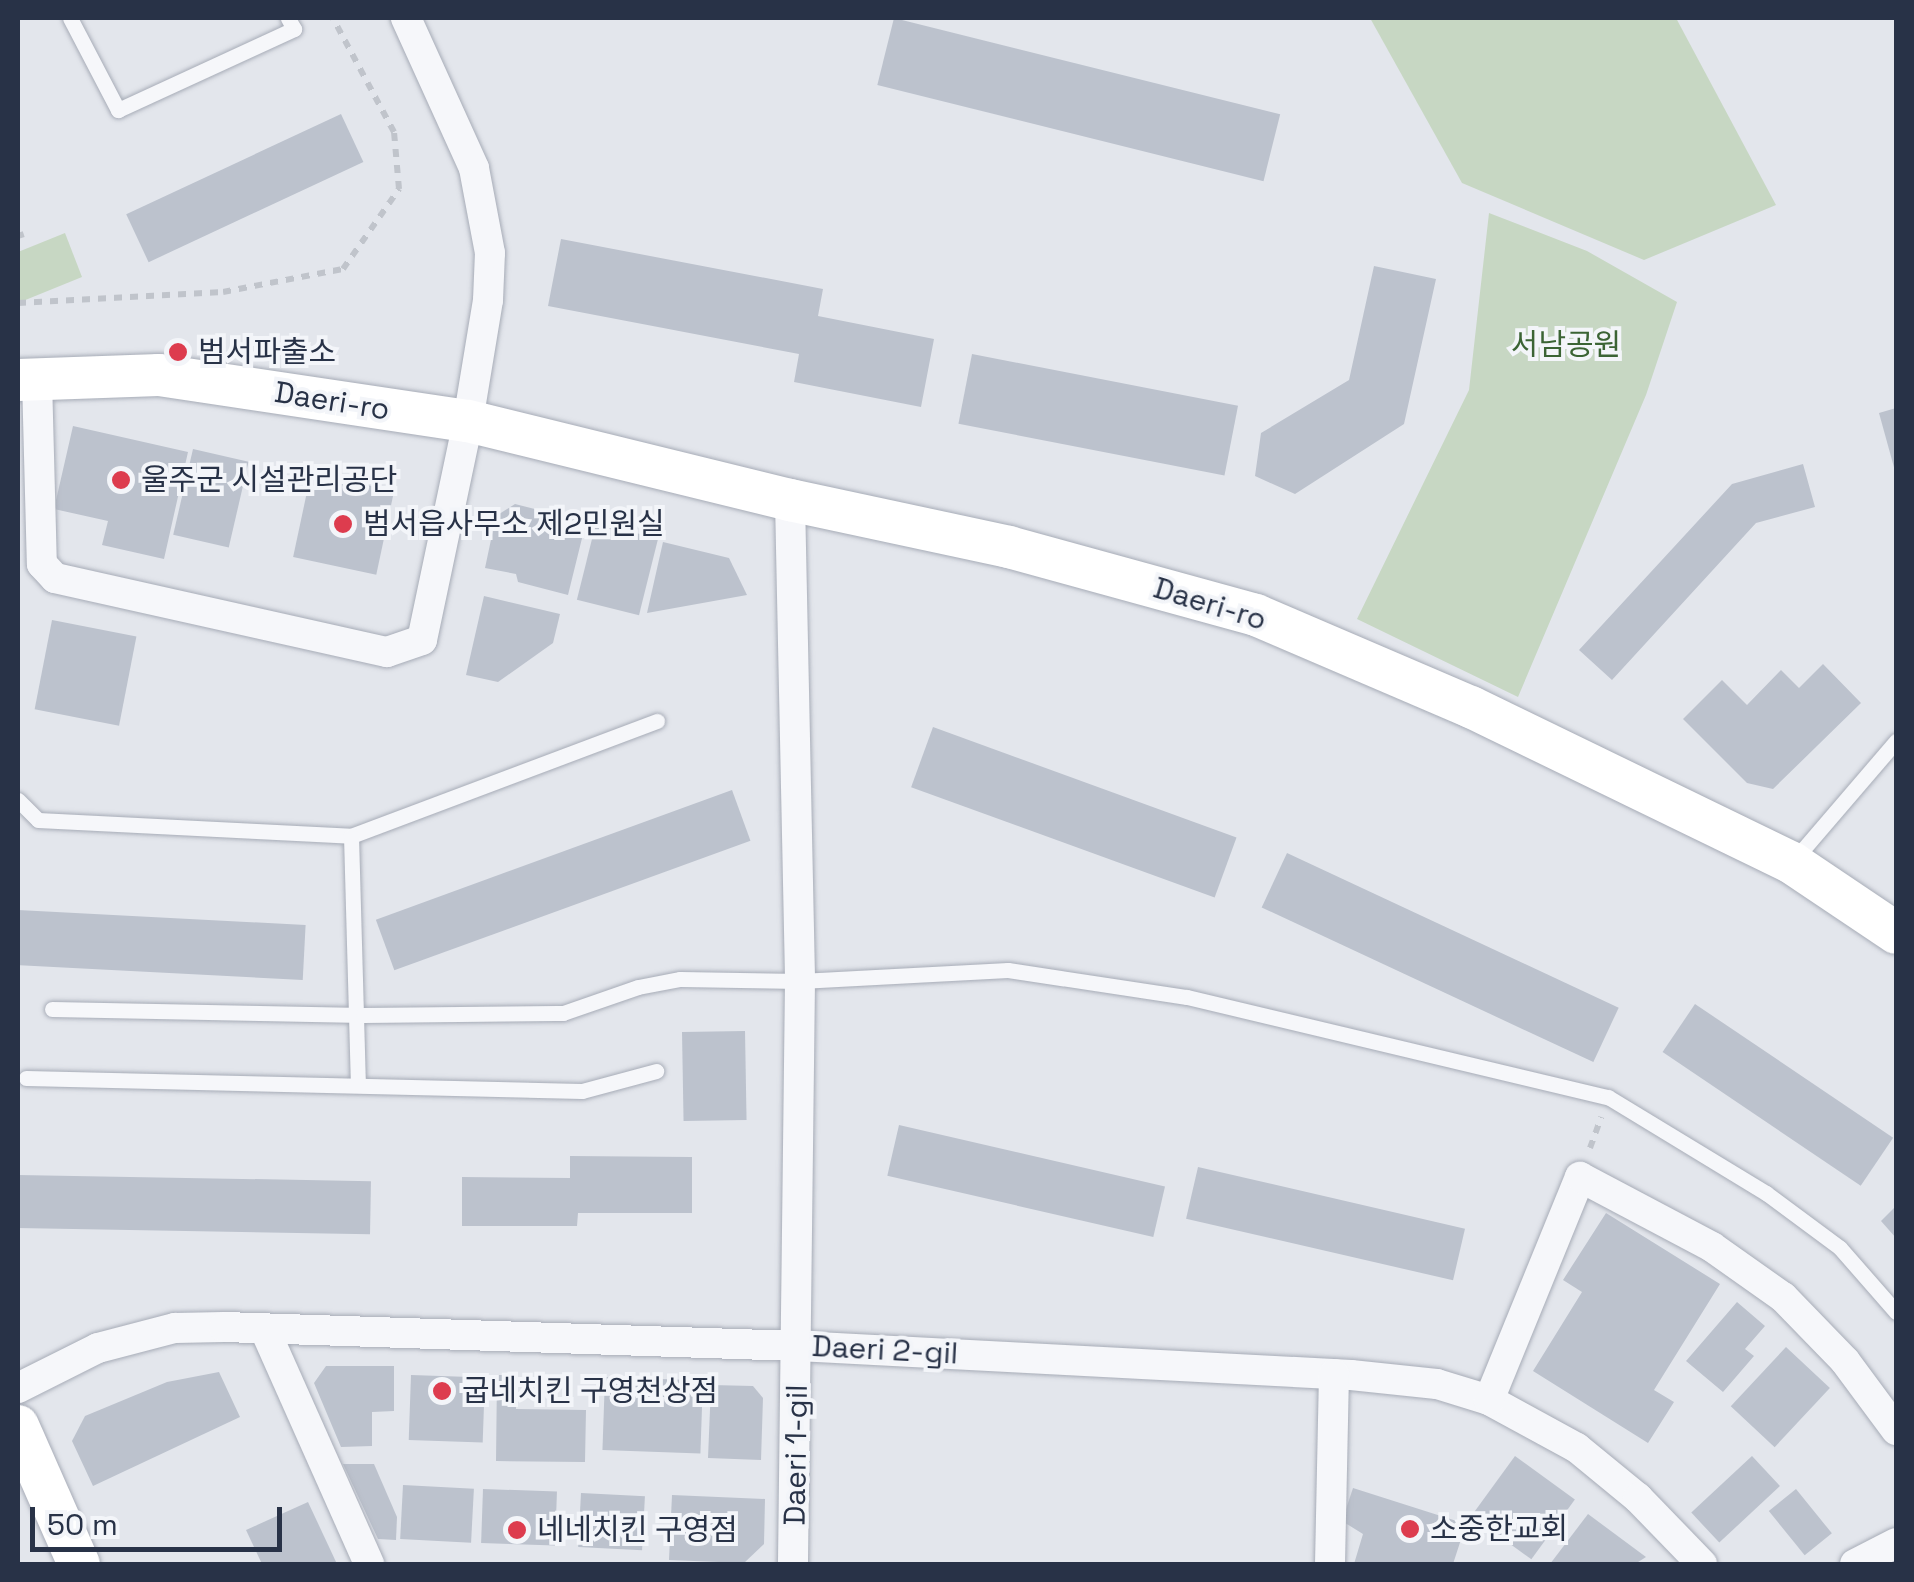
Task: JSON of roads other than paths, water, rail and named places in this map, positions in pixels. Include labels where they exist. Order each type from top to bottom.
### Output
[{"type":"main road","name":"Daeri-ro","points":[[27,380],[159,374],[468,421],[790,500],[1009,546],[1256,615],[1471,707],[1792,863],[1896,933]]},
{"type":"main road","points":[[18,1426],[79,1564]]},
{"type":"street","points":[[27,380],[42,564],[56,578],[387,652],[422,640],[468,421],[488,300],[485,206],[474,168],[406,18]]},
{"type":"street","name":"Daeri 1-gil","points":[[790,500],[800,981],[793,1564]]},
{"type":"street","points":[[1489,1400],[1580,1177],[1712,1247],[1783,1297],[1845,1361],[1896,1430]]},
{"type":"street","name":"Daeri 2-gil","points":[[18,1388],[98,1348],[175,1328],[798,1346],[1334,1374],[1438,1384],[1489,1400],[1577,1448],[1638,1498],[1702,1564]]},
{"type":"street","points":[[265,1330],[369,1564]]},
{"type":"street","points":[[1330,1564],[1334,1374]]},
{"type":"street","points":[[1855,1564],[1896,1542]]},
{"type":"lane","points":[[70,18],[118,110],[294,29],[288,18]]},
{"type":"lane","points":[[18,800],[38,820],[350,836],[657,721]]},
{"type":"lane","points":[[1792,863],[1896,740]]},
{"type":"lane","points":[[350,836],[358,1085]]},
{"type":"lane","points":[[52,1009],[358,1014],[563,1012],[638,987],[680,979],[800,981],[1008,970],[1187,996],[1608,1097],[1796,1215],[1840,1248],[1896,1312]]},
{"type":"lane","points":[[26,1078],[582,1091],[656,1072]]},
{"type":"place","name":"범서파출소","points":[[178,352]]},
{"type":"place","name":"울주군 시설관리공단","points":[[121,480]]},
{"type":"place","name":"범서읍사무소 제2민원실","points":[[343,524]]},
{"type":"place","name":"굽네치킨 구영천상점","points":[[442,1391]]},
{"type":"place","name":"소중한교회","points":[[1410,1529]]},
{"type":"place","name":"네네치킨 구영점","points":[[517,1530]]},
{"type":"park label","name":"서남공원","points":[[1566,345]]}]
